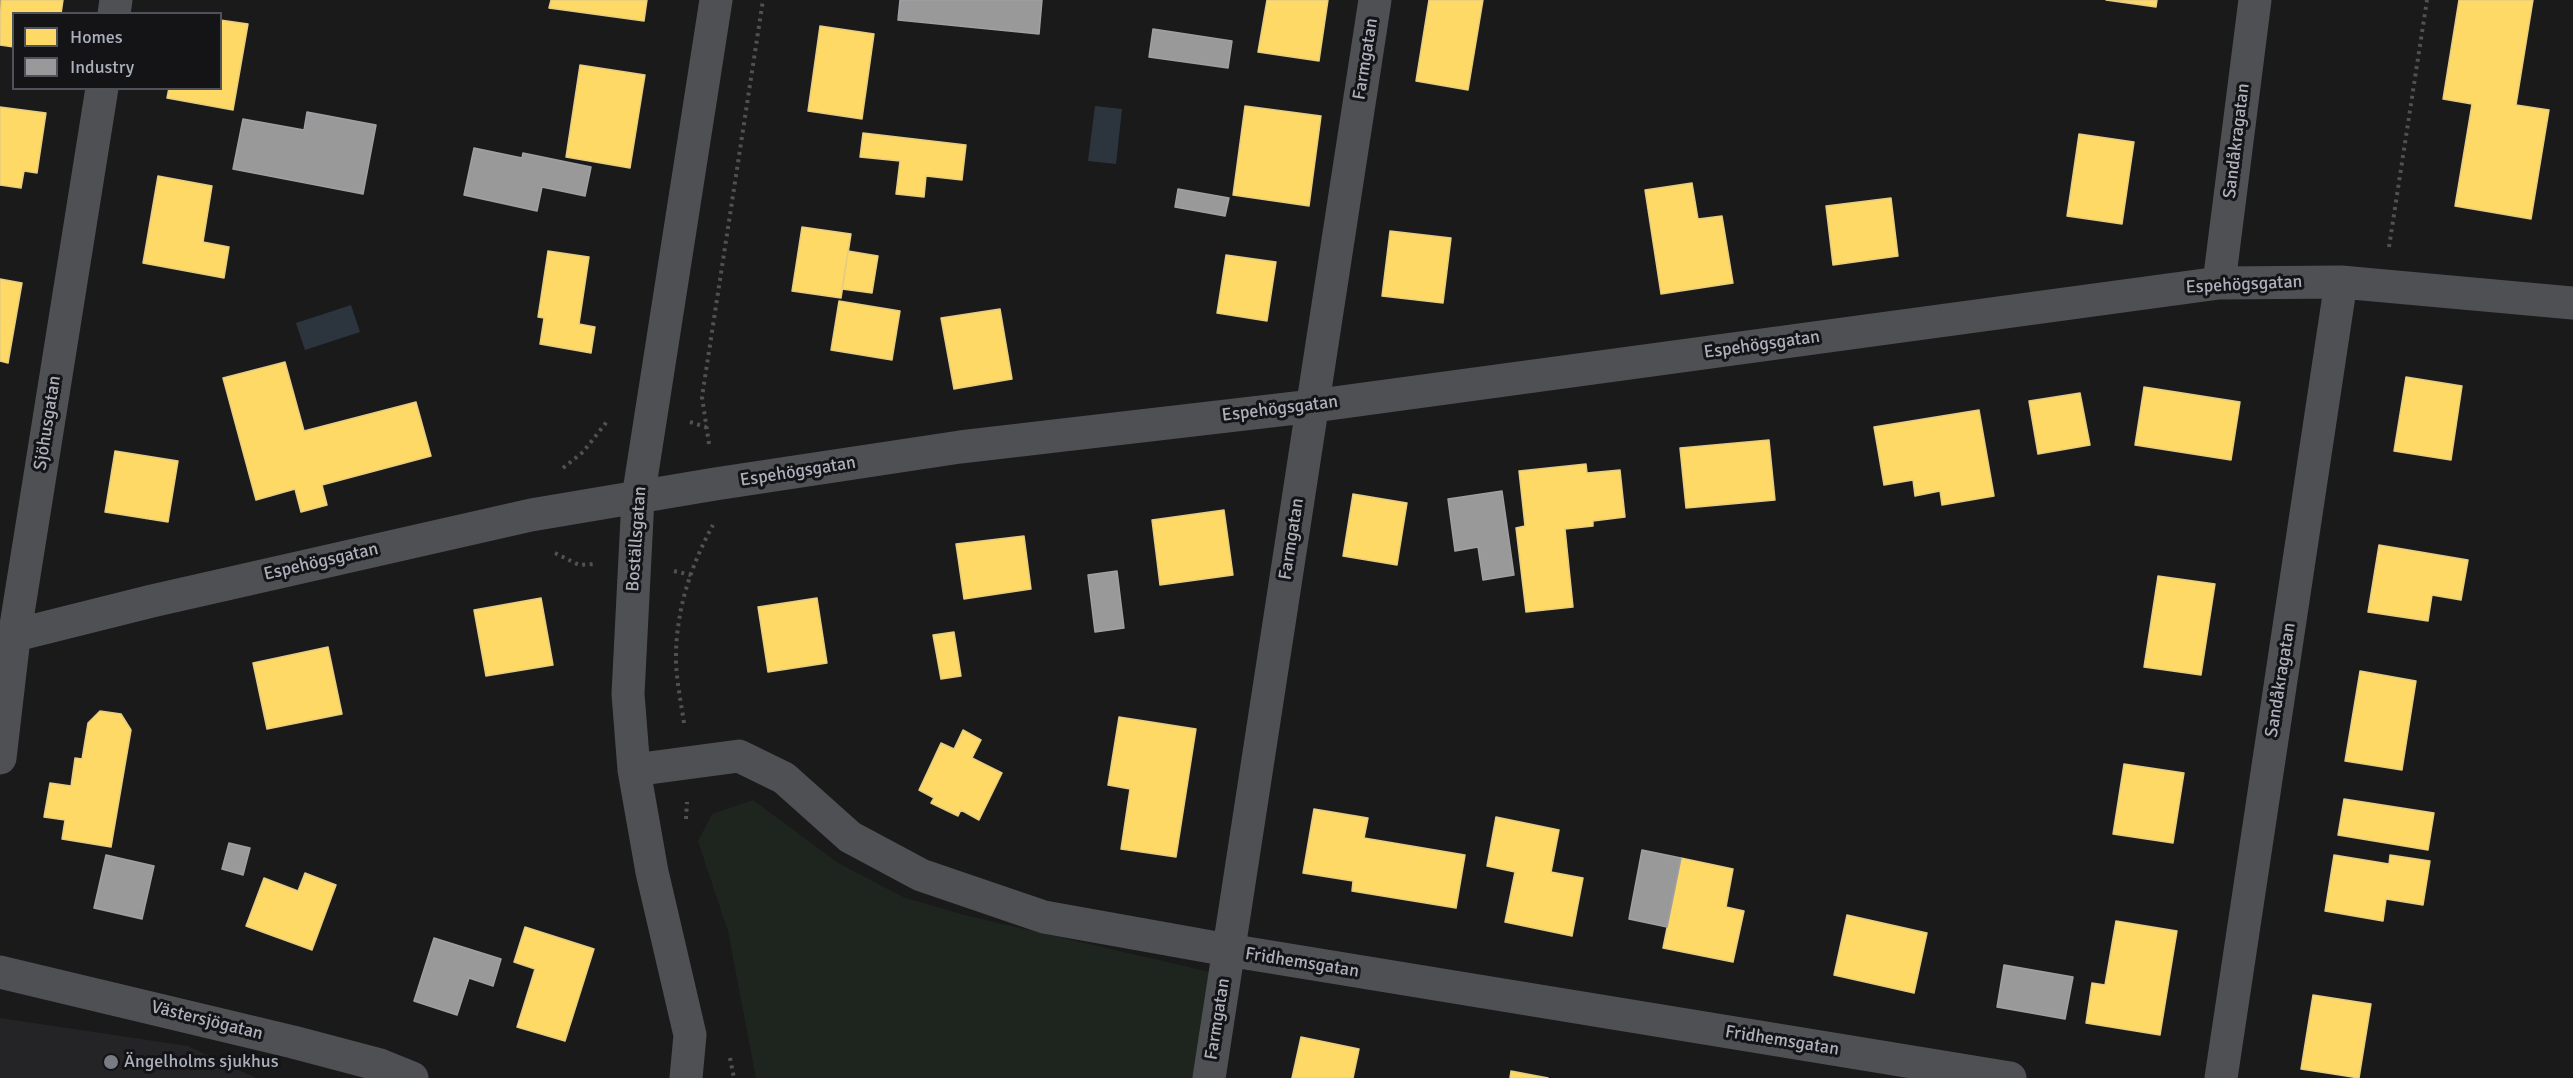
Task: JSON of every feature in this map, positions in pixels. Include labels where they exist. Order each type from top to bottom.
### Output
[{"type":"street","name":"Boställsgatan","points":[[686,1078],[690,1035],[652,872],[634,770],[628,694],[638,498],[716,0]]},
{"type":"street","name":"Farmgatan","points":[[1209,1078],[1376,0]]},
{"type":"street","name":"Sandåkragatan","points":[[2219,282],[2255,0]]},
{"type":"street","name":"Sjöhusgatan","points":[[0,758],[7,639],[102,90]]},
{"type":"street","name":"Espehögsgatan","points":[[7,639],[152,600],[497,523],[715,484],[960,447],[1313,406],[2219,282],[2341,282],[2573,303]]},
{"type":"street","name":"Sandåkragatan","points":[[2221,1078],[2341,282]]},
{"type":"street","name":"Fridhemsgatan","points":[[634,770],[739,756],[784,778],[850,837],[921,875],[1044,917],[1228,950],[2010,1078]]},
{"type":"street","name":"Västersjögatan","points":[[0,972],[304,1045],[380,1065],[412,1078]]},
{"type":"path","points":[[686,826],[688,761],[676,662],[677,651],[683,596],[699,550],[718,516],[702,397],[763,0]]},
{"type":"path","points":[[2383,286],[2427,0]]},
{"type":"path","points":[[729,1055],[734,1078]]},
{"type":"shaded area","points":[[1095,106],[1122,109],[1116,164],[1088,161]]},
{"type":"shaded area","points":[[351,305],[360,332],[305,350],[296,323]]},
{"type":"shaded area","points":[[753,800],[838,863],[903,897],[964,915],[1210,972],[1193,1078],[756,1078],[728,931],[698,841],[712,814]]},
{"type":"shaded area","name":"Ängelholms sjukhus","points":[[0,1018],[188,1046],[256,1078],[0,1078]]},
{"type":"building: Homes","points":[[1,0],[63,0],[61,12],[12,12],[12,47],[0,45]]},
{"type":"building: Homes","points":[[551,0],[647,0],[644,21],[549,8]]},
{"type":"building: Homes","points":[[1267,0],[1328,0],[1319,61],[1258,52]]},
{"type":"building: Homes","points":[[1429,0],[1483,0],[1468,90],[1416,81]]},
{"type":"building: Homes","points":[[2106,0],[2157,0],[2156,7]]},
{"type":"building: Homes","points":[[2459,0],[2533,0],[2516,105],[2549,110],[2531,219],[2455,206],[2472,104],[2443,99]]},
{"type":"building: Homes","points":[[222,20],[248,24],[233,110],[167,98],[169,90],[222,90]]},
{"type":"building: Homes","points":[[820,26],[874,34],[862,119],[808,111]]},
{"type":"building: Homes","points":[[580,65],[645,75],[630,168],[566,157]]},
{"type":"building: Homes","points":[[1245,106],[1321,116],[1309,206],[1233,195]]},
{"type":"building: Homes","points":[[0,107],[46,113],[37,173],[24,171],[21,188],[0,185]]},
{"type":"building: Homes","points":[[863,133],[966,145],[962,180],[926,176],[924,197],[896,194],[900,161],[860,157]]},
{"type":"building: Homes","points":[[2079,134],[2134,142],[2122,224],[2067,216]]},
{"type":"building: Homes","points":[[158,176],[212,186],[203,242],[229,247],[224,278],[143,263]]},
{"type":"building: Homes","points":[[1692,183],[1698,219],[1722,216],[1733,283],[1661,294],[1645,190]]},
{"type":"building: Homes","points":[[1891,198],[1898,256],[1833,265],[1826,206]]},
{"type":"building: Homes","points":[[802,227],[851,234],[841,298],[792,291]]},
{"type":"building: Homes","points":[[1390,231],[1451,238],[1443,303],[1382,296]]},
{"type":"building: Homes","points":[[548,251],[589,257],[579,324],[595,327],[591,353],[540,344],[544,318],[538,317]]},
{"type":"building: Homes","points":[[848,251],[878,256],[872,293],[842,289]]},
{"type":"building: Homes","points":[[1226,255],[1276,262],[1267,321],[1217,313]]},
{"type":"building: Homes","points":[[0,279],[22,283],[8,363],[0,361]]},
{"type":"building: Homes","points":[[839,301],[900,311],[892,360],[831,350]]},
{"type":"building: Homes","points":[[1000,309],[1012,379],[954,389],[941,318]]},
{"type":"building: Homes","points":[[285,362],[304,431],[416,402],[431,456],[322,485],[327,505],[301,512],[295,489],[256,500],[223,378]]},
{"type":"building: Homes","points":[[2406,377],[2462,386],[2451,460],[2394,451]]},
{"type":"building: Homes","points":[[2144,387],[2240,402],[2231,460],[2135,445]]},
{"type":"building: Homes","points":[[2080,393],[2090,445],[2038,454],[2029,401]]},
{"type":"building: Homes","points":[[1979,410],[1994,496],[1942,505],[1940,491],[1915,496],[1913,480],[1884,485],[1874,427]]},
{"type":"building: Homes","points":[[1769,440],[1775,500],[1686,508],[1680,448]]},
{"type":"building: Homes","points":[[115,451],[178,461],[168,522],[105,512]]},
{"type":"building: Homes","points":[[1586,464],[1587,473],[1620,470],[1625,517],[1593,521],[1593,526],[1565,529],[1573,607],[1526,612],[1516,528],[1525,526],[1519,471]]},
{"type":"building: Homes","points":[[1353,494],[1407,503],[1397,565],[1343,556]]},
{"type":"building: Homes","points":[[1224,510],[1233,575],[1160,585],[1152,520]]},
{"type":"building: Homes","points":[[1024,536],[1031,589],[964,599],[956,544]]},
{"type":"building: Homes","points":[[2379,545],[2468,560],[2461,600],[2432,595],[2428,621],[2368,612]]},
{"type":"building: Homes","points":[[2158,576],[2215,584],[2201,675],[2144,667]]},
{"type":"building: Homes","points":[[541,598],[553,665],[486,676],[474,610]]},
{"type":"building: Homes","points":[[817,598],[827,663],[768,672],[758,607]]},
{"type":"building: Homes","points":[[954,632],[961,676],[941,679],[933,635]]},
{"type":"building: Homes","points":[[328,647],[342,714],[267,729],[253,663]]},
{"type":"building: Homes","points":[[2360,671],[2416,681],[2402,770],[2345,761]]},
{"type":"building: Homes","points":[[100,711],[121,714],[131,730],[111,847],[62,839],[65,820],[44,817],[50,783],[71,786],[75,758],[82,759],[88,723]]},
{"type":"building: Homes","points":[[1119,717],[1196,729],[1176,857],[1121,849],[1130,789],[1108,785]]},
{"type":"building: Homes","points":[[963,730],[981,740],[972,758],[1002,773],[979,820],[961,810],[958,816],[931,803],[934,798],[919,790],[941,743],[954,749]]},
{"type":"building: Homes","points":[[2124,764],[2184,773],[2173,843],[2113,834]]},
{"type":"building: Homes","points":[[2344,799],[2434,813],[2428,850],[2338,835]]},
{"type":"building: Homes","points":[[1314,809],[1368,818],[1364,838],[1465,855],[1456,908],[1352,891],[1353,881],[1303,873]]},
{"type":"building: Homes","points":[[1496,817],[1559,830],[1551,872],[1583,878],[1572,936],[1505,922],[1515,872],[1487,866]]},
{"type":"building: Homes","points":[[2334,855],[2389,864],[2390,855],[2430,861],[2423,905],[2386,899],[2383,921],[2325,911]]},
{"type":"building: Homes","points":[[1681,858],[1733,869],[1726,907],[1744,911],[1733,962],[1663,948]]},
{"type":"building: Homes","points":[[305,873],[336,885],[312,950],[246,926],[264,878],[298,891]]},
{"type":"building: Homes","points":[[1847,915],[1927,933],[1914,993],[1834,975]]},
{"type":"building: Homes","points":[[2116,921],[2177,931],[2160,1035],[2086,1023],[2092,983],[2105,985]]},
{"type":"building: Homes","points":[[525,927],[594,949],[565,1041],[517,1027],[535,969],[514,962]]},
{"type":"building: Homes","points":[[2313,995],[2371,1004],[2359,1078],[2301,1069]]},
{"type":"building: Homes","points":[[1301,1037],[1359,1049],[1353,1078],[1292,1078]]},
{"type":"building: Homes","points":[[1511,1071],[1548,1078],[1510,1078]]},
{"type":"building: Industry","points":[[900,0],[1042,0],[1039,34],[898,20]]},
{"type":"building: Industry","points":[[1153,29],[1232,41],[1228,68],[1149,57]]},
{"type":"building: Industry","points":[[307,112],[376,125],[363,194],[233,169],[243,119],[304,130]]},
{"type":"building: Industry","points":[[474,148],[522,158],[523,153],[591,167],[585,196],[542,187],[537,211],[464,195]]},
{"type":"building: Industry","points":[[1178,189],[1229,198],[1225,216],[1175,207]]},
{"type":"building: Industry","points":[[1502,491],[1514,575],[1483,580],[1478,547],[1455,551],[1448,499]]},
{"type":"building: Industry","points":[[1117,571],[1124,628],[1095,632],[1088,575]]},
{"type":"building: Industry","points":[[229,843],[250,848],[243,875],[222,869]]},
{"type":"building: Industry","points":[[1642,850],[1681,858],[1667,927],[1629,919]]},
{"type":"building: Industry","points":[[106,855],[154,866],[142,919],[94,908]]},
{"type":"building: Industry","points":[[434,938],[501,959],[493,986],[469,978],[457,1015],[414,1001]]},
{"type":"building: Industry","points":[[2004,965],[2073,977],[2065,1019],[1997,1007]]},
{"type":"place","name":"Ängelholms sjukhus","points":[[111,1062]]}]
